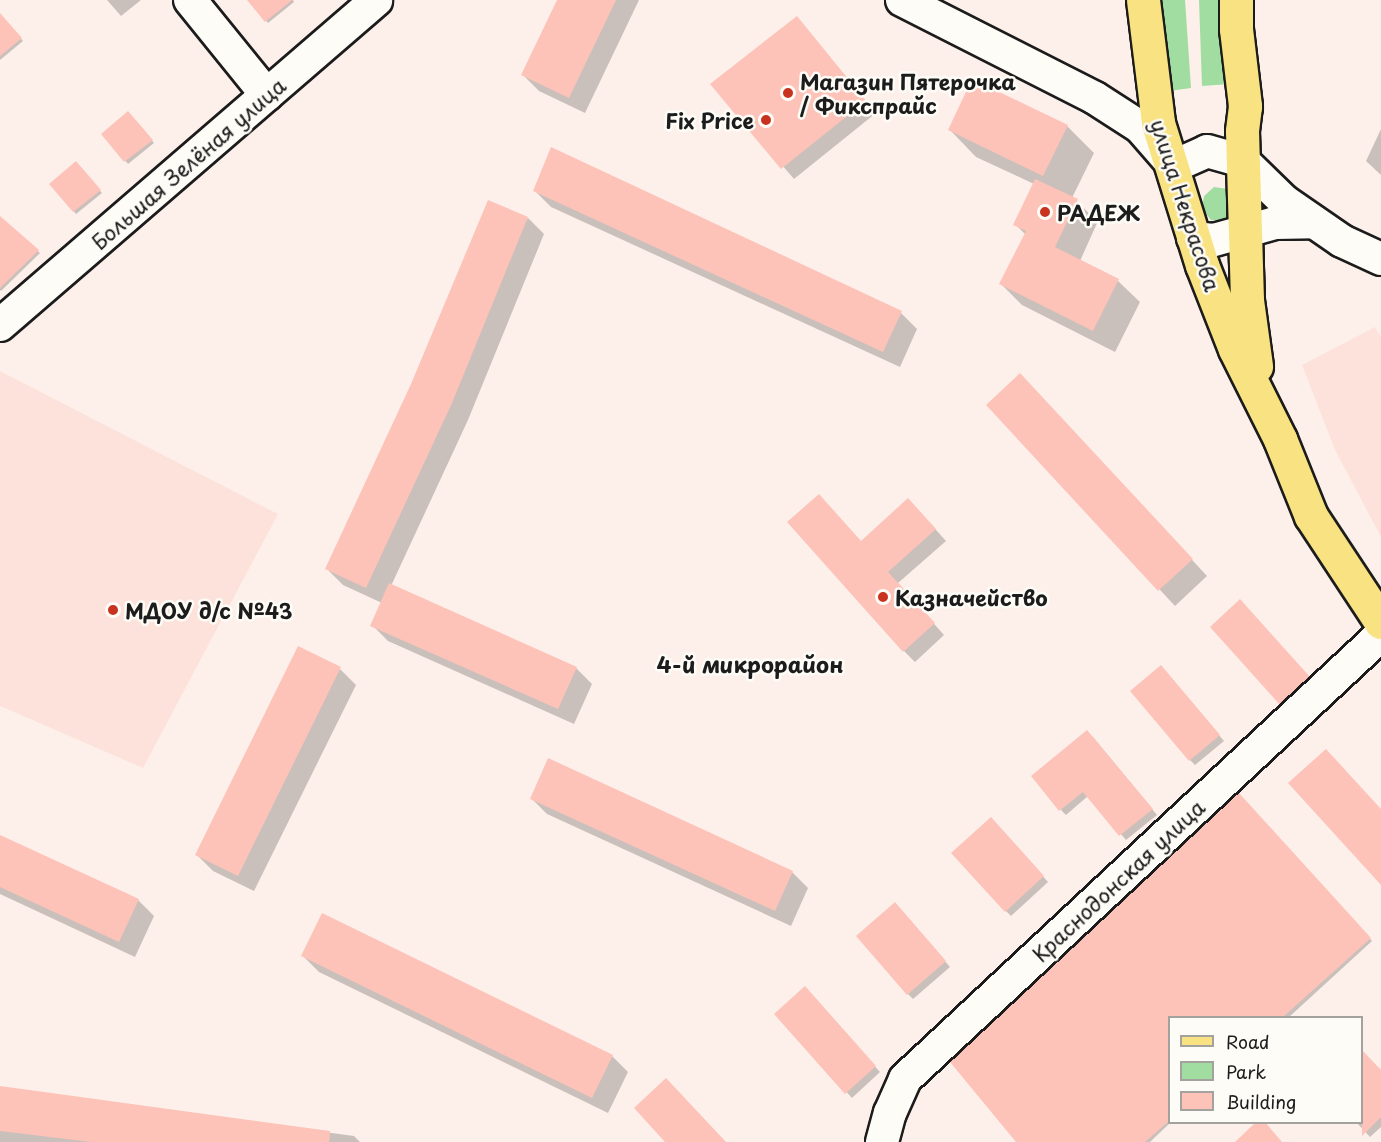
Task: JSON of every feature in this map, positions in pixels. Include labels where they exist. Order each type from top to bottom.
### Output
[{"type":"main road","name":"улица Некрасова","points":[[1143,0],[1153,95],[1162,137],[1174,166],[1178,190],[1193,238],[1235,349],[1263,400],[1311,516],[1381,622]]},
{"type":"main road","name":"улица Некрасова","points":[[1236,0],[1236,29],[1245,106],[1247,300],[1263,400]]},
{"type":"street","points":[[190,0],[267,95]]},
{"type":"street","name":"Большая Зелёная улица","points":[[0,325],[376,0]]},
{"type":"street","points":[[902,0],[1095,98],[1140,127],[1174,166],[1206,151],[1244,161],[1284,201],[1342,241],[1381,259]]},
{"type":"street","points":[[1193,238],[1214,240],[1275,223],[1314,222]]},
{"type":"street","name":"Краснодонская улица","points":[[882,1142],[890,1113],[905,1079],[1381,635]]},
{"type":"shaded area","points":[[1375,327],[1381,337],[1381,537],[1335,450],[1302,365]]},
{"type":"shaded area","name":"МДОУ д/с №43","points":[[0,371],[278,514],[143,768],[0,706]]},
{"type":"green space","points":[[1159,0],[1185,0],[1191,88],[1169,91]]},
{"type":"green space","points":[[1199,0],[1224,0],[1230,84],[1202,86]]},
{"type":"green space","points":[[1214,187],[1228,189],[1231,218],[1225,221],[1211,220],[1202,209],[1204,196]]},
{"type":"building","points":[[247,0],[292,0],[265,22]]},
{"type":"building","points":[[557,0],[616,0],[569,98],[521,75]]},
{"type":"building","points":[[0,13],[22,38],[0,56]]},
{"type":"building","name":"Магазин Пятерочка / Фикспрайс","points":[[797,16],[866,101],[781,169],[710,84]]},
{"type":"building","points":[[972,79],[1068,125],[1043,176],[948,130]]},
{"type":"building","points":[[128,111],[153,140],[124,162],[101,134]]},
{"type":"building","points":[[551,147],[902,311],[883,352],[533,191]]},
{"type":"building","points":[[76,161],[101,190],[73,212],[49,184]]},
{"type":"building","points":[[1035,179],[1078,199],[1055,247],[1119,279],[1093,331],[999,284],[1026,231],[1013,225]]},
{"type":"building","points":[[488,200],[528,217],[452,403],[366,588],[325,569],[411,384]]},
{"type":"building","points":[[0,216],[39,250],[0,288]]},
{"type":"building","points":[[1020,373],[1193,559],[1158,591],[986,405]]},
{"type":"building","name":"Казначейство","points":[[819,494],[861,541],[908,498],[936,529],[888,572],[935,623],[903,652],[787,522]]},
{"type":"building","points":[[389,583],[577,667],[558,709],[370,626]]},
{"type":"building","points":[[1240,599],[1310,677],[1280,705],[1210,627]]},
{"type":"building","points":[[298,646],[341,667],[238,876],[195,855]]},
{"type":"building","points":[[1161,665],[1220,735],[1189,761],[1130,691]]},
{"type":"building","points":[[1087,730],[1153,809],[1119,836],[1083,792],[1059,811],[1031,776]]},
{"type":"building","points":[[1326,749],[1381,809],[1381,885],[1288,783]]},
{"type":"building","points":[[548,758],[793,871],[775,911],[530,799]]},
{"type":"building","points":[[1239,793],[1371,938],[1284,1016],[1168,1016],[1168,1122],[1145,1142],[1016,1142],[950,1062]]},
{"type":"building","points":[[991,817],[1044,876],[1005,912],[951,853]]},
{"type":"building","points":[[0,835],[139,899],[119,942],[0,887]]},
{"type":"building","points":[[895,902],[946,961],[907,995],[856,936]]},
{"type":"building","points":[[322,913],[613,1055],[592,1098],[301,956]]},
{"type":"building","points":[[805,986],[876,1066],[845,1094],[774,1014]]},
{"type":"building","points":[[1363,1051],[1381,1070],[1381,1117],[1362,1136]]},
{"type":"building","points":[[666,1078],[726,1142],[665,1142],[634,1108]]},
{"type":"building","points":[[0,1086],[330,1131],[329,1142],[91,1142],[0,1131]]},
{"type":"building","points":[[1254,1124],[1267,1124],[1282,1142],[1235,1142]]},
{"type":"place","name":"Магазин Пятерочка / Фикспрайс","points":[[788,93]]},
{"type":"place","name":"Fix Price","points":[[766,120]]},
{"type":"place","name":"РАДЕЖ","points":[[1045,212]]},
{"type":"place","name":"Казначейство","points":[[883,597]]},
{"type":"place","name":"МДОУ д/с №43","points":[[113,610]]},
{"type":"district","name":"4-й микрорайон","points":[[750,664]]}]
